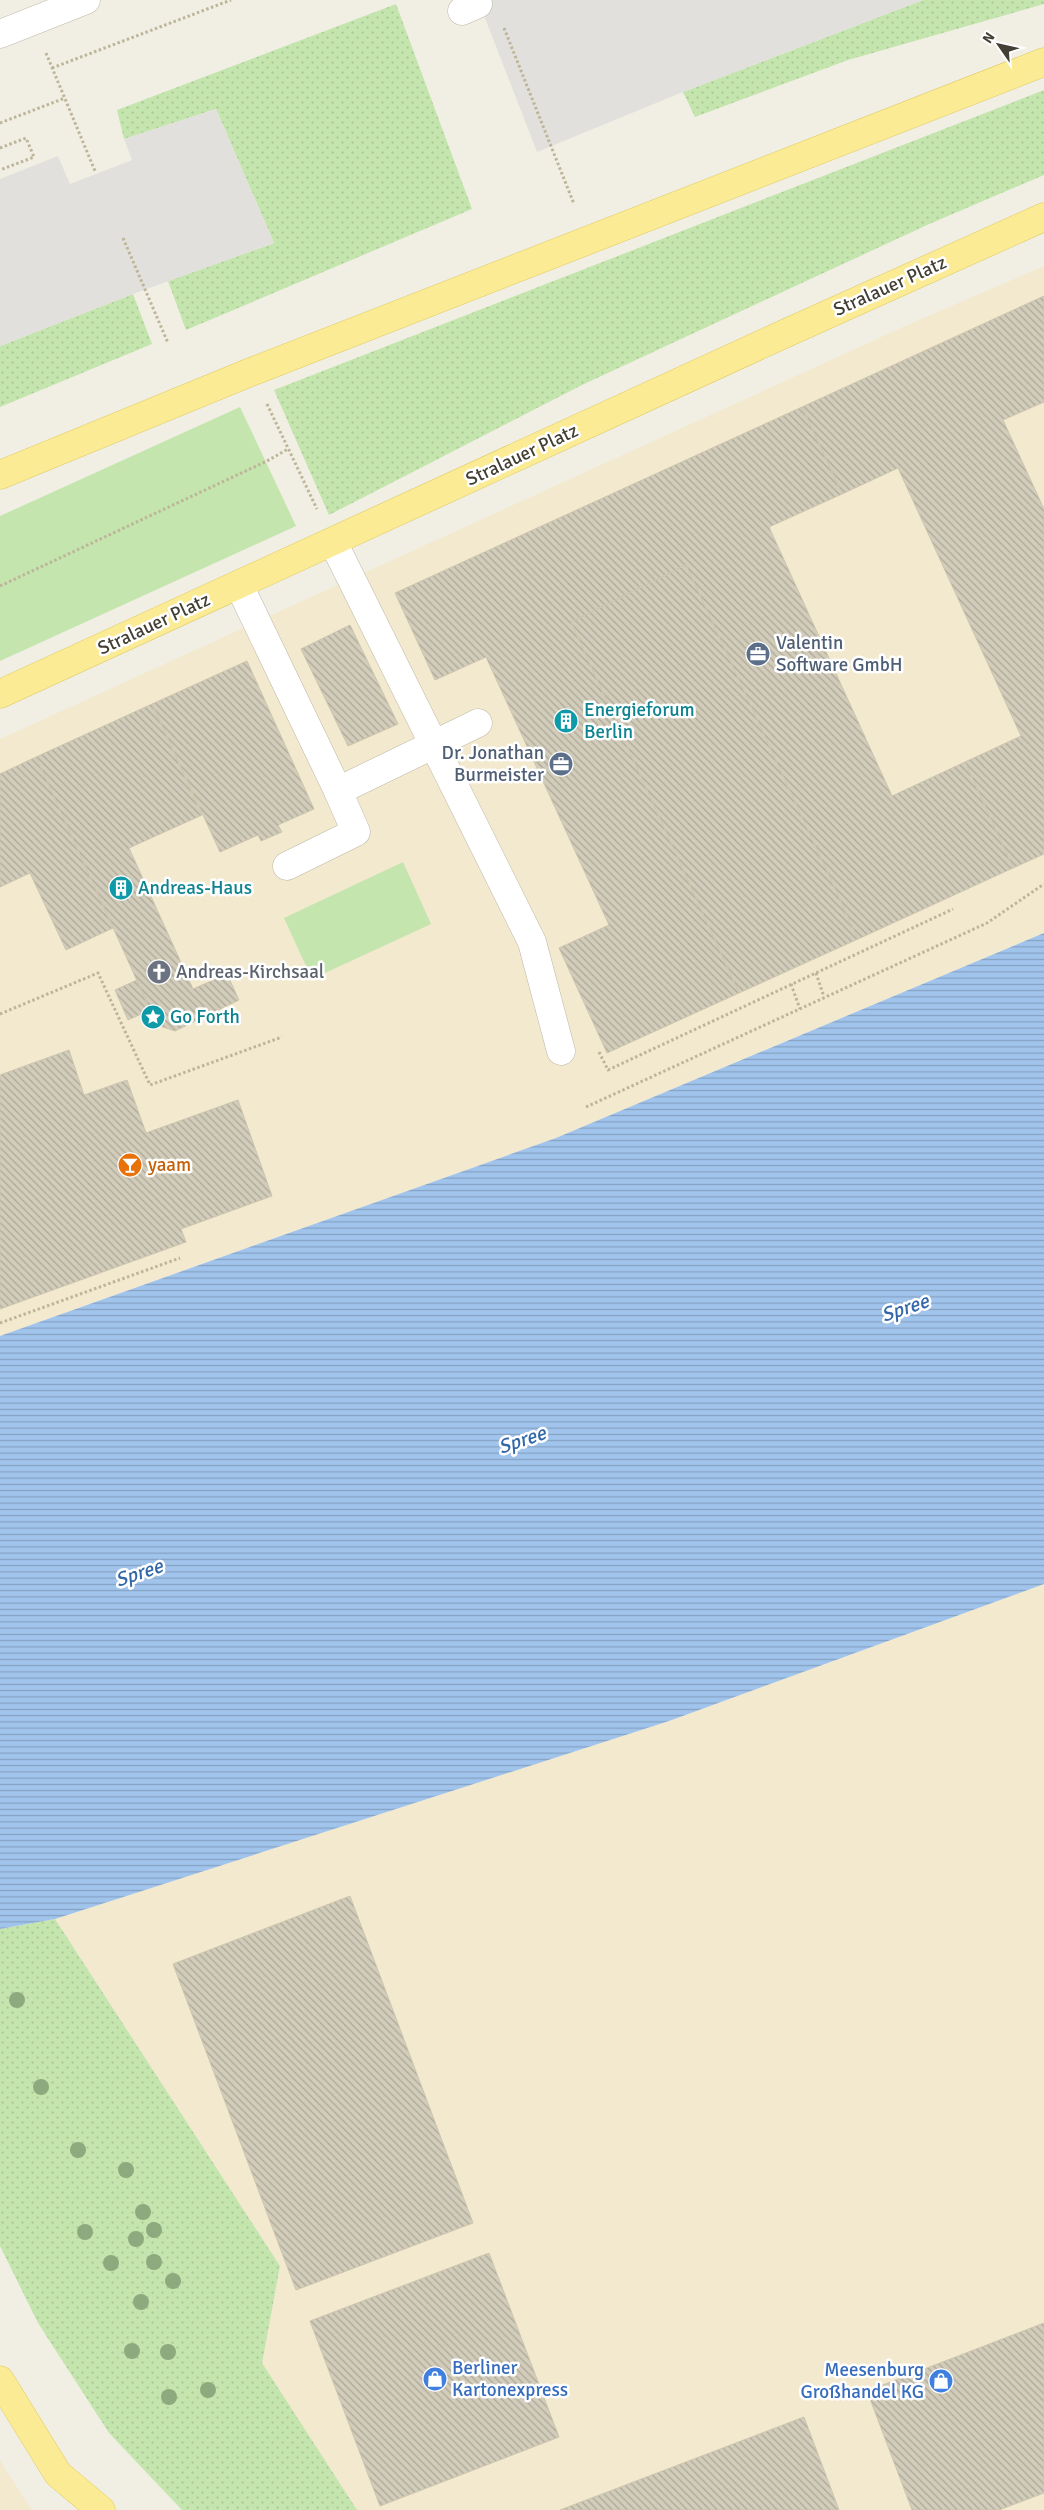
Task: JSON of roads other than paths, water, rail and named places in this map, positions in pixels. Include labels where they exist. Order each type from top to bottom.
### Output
[{"type":"main road","points":[[0,475],[251,372],[1044,62]]},
{"type":"main road","name":"Stralauer Platz","points":[[0,694],[784,334],[1044,218]]},
{"type":"main road","points":[[0,2380],[78,2510]]},
{"type":"main road","points":[[58,2474],[101,2510]]},
{"type":"street","points":[[0,34],[86,0]]},
{"type":"street","points":[[333,542],[532,942],[561,1051]]},
{"type":"street","points":[[239,585],[356,832],[287,866]]},
{"type":"street","points":[[338,791],[478,723]]},
{"type":"water","name":"Spree","points":[[1044,933],[1044,1584],[669,1721],[55,1919],[0,1929],[0,1336],[556,1138]]},
{"type":"place","name":"Valentin Software GmbH","points":[[758,654]]},
{"type":"place","name":"Energieforum Berlin","points":[[566,721]]},
{"type":"place","name":"Dr. Jonathan Burmeister","points":[[561,764]]},
{"type":"place","name":"Andreas-Haus","points":[[121,888]]},
{"type":"place","name":"Andreas-Kirchsaal","points":[[159,972]]},
{"type":"place","name":"Go Forth","points":[[153,1017]]},
{"type":"place","name":"yaam","points":[[130,1165]]},
{"type":"place","name":"Berliner Kartonexpress","points":[[435,2379]]},
{"type":"place","name":"Meesenburg Großhandel KG","points":[[941,2381]]}]
